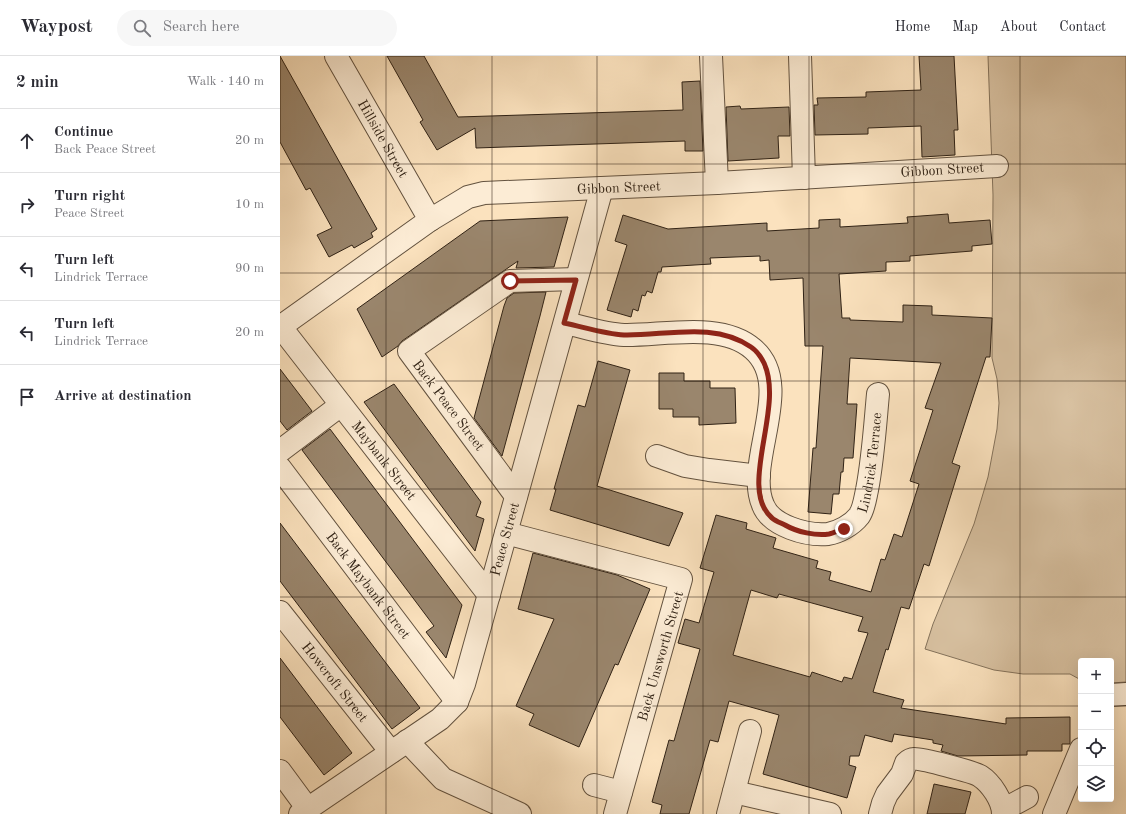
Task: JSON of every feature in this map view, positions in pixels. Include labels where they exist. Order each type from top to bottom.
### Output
[{"type":"street","name":"Hillside Street","points":[[336,56],[430,220]]},
{"type":"street","points":[[711,56],[717,183]]},
{"type":"street","points":[[800,56],[804,178]]},
{"type":"street","name":"Gibbon Street","points":[[280,326],[430,220],[468,197],[484,193],[717,183],[997,166]]},
{"type":"street","name":"Peace Street","points":[[304,812],[440,719],[457,702],[464,684],[602,188]]},
{"type":"street","name":"Back Peace Street","points":[[516,496],[409,351],[510,281],[576,280]]},
{"type":"street","name":"Lindrick Terrace","points":[[564,323],[624,335],[688,332],[718,334],[737,339],[752,347],[761,356],[767,369],[771,397],[759,476],[759,494],[763,507],[772,518],[792,529],[815,534],[829,534],[844,529],[859,516],[865,503],[874,439],[878,394]]},
{"type":"street","name":"Maybank Street","points":[[280,326],[489,595]]},
{"type":"street","points":[[280,451],[341,405]]},
{"type":"street","points":[[657,456],[685,466],[759,476]]},
{"type":"street","name":"Back Maybank Street","points":[[280,468],[457,702]]},
{"type":"street","name":"Back Unsworth Street","points":[[506,533],[681,579],[615,814]]},
{"type":"street","name":"Howcroft Street","points":[[280,612],[399,747],[443,779],[520,814]]},
{"type":"street","points":[[1114,695],[1126,694]]},
{"type":"street","points":[[728,814],[750,730]]},
{"type":"street","points":[[1054,814],[1078,756]]},
{"type":"street","points":[[880,814],[887,794],[902,774],[906,763],[915,758],[928,760],[979,775],[989,784],[997,796],[1003,812],[1027,797]]},
{"type":"street","points":[[280,772],[304,812]]},
{"type":"street","points":[[594,785],[622,792]]},
{"type":"street","points":[[734,792],[830,814]]},
{"type":"shaded area","points":[[988,56],[1126,56],[1126,682],[1114,683],[1114,658],[1078,658],[1078,678],[1070,674],[1023,674],[994,670],[925,649],[933,624],[974,524],[988,477],[997,429],[999,403],[997,379],[992,358],[993,195]]},
{"type":"building","points":[[280,56],[377,229],[371,233],[373,237],[354,248],[352,245],[329,257],[317,235],[332,228],[310,188],[306,190],[280,142]]},
{"type":"building","points":[[387,56],[424,56],[458,117],[683,110],[682,82],[700,81],[703,151],[685,151],[685,141],[476,148],[475,128],[437,150],[420,122],[423,120]]},
{"type":"building","points":[[919,56],[954,56],[958,130],[954,130],[955,155],[922,157],[921,126],[868,128],[868,134],[815,135],[814,105],[818,105],[817,98],[866,97],[866,92],[921,90]]},
{"type":"building","points":[[740,106],[741,109],[789,107],[790,136],[778,136],[779,158],[728,161],[726,107]]},
{"type":"building","points":[[948,214],[949,223],[990,220],[992,244],[972,246],[972,251],[910,256],[910,261],[886,262],[886,271],[839,274],[842,318],[850,318],[850,320],[903,322],[903,305],[932,306],[932,315],[992,318],[990,357],[986,357],[952,463],[960,466],[929,566],[924,564],[909,609],[901,607],[873,692],[904,700],[901,708],[1006,724],[1006,718],[1070,717],[1070,744],[1062,744],[1062,751],[1027,751],[1027,755],[958,756],[941,751],[943,745],[933,743],[933,740],[894,734],[892,742],[865,735],[859,756],[850,756],[849,765],[856,767],[847,798],[763,774],[779,715],[729,701],[718,742],[710,740],[689,814],[660,814],[662,805],[652,802],[669,740],[674,741],[700,649],[678,643],[685,619],[699,623],[714,572],[700,568],[716,515],[747,523],[746,529],[776,538],[773,548],[818,561],[816,568],[831,572],[829,580],[871,592],[881,559],[885,560],[894,534],[902,537],[919,484],[910,481],[933,410],[925,408],[941,363],[850,358],[847,404],[857,404],[853,458],[844,458],[839,494],[833,494],[831,514],[808,512],[813,448],[816,448],[823,346],[805,346],[803,278],[770,280],[769,260],[760,261],[760,256],[710,258],[711,264],[662,267],[661,272],[658,272],[652,293],[647,291],[645,296],[642,295],[638,311],[633,309],[631,317],[607,310],[627,245],[615,241],[623,215],[668,229],[767,223],[767,231],[819,228],[819,220],[840,219],[840,227],[908,223],[907,217]],"holes":[[[751,590],[777,598],[779,594],[863,617],[858,631],[868,633],[852,679],[844,677],[842,682],[812,672],[810,677],[733,655]]]},
{"type":"building","points":[[568,217],[554,267],[516,268],[518,261],[402,341],[398,346],[382,357],[357,309],[480,221]]},
{"type":"building","points":[[546,292],[502,456],[474,418],[504,306],[507,298],[514,293]]},
{"type":"building","points":[[598,361],[630,370],[597,486],[683,513],[669,546],[550,510],[556,489],[554,489],[578,405],[585,407]]},
{"type":"building","points":[[280,369],[312,411],[287,430],[280,421]]},
{"type":"building","points":[[659,373],[684,373],[684,381],[710,381],[710,388],[735,388],[736,423],[699,425],[699,417],[673,417],[673,409],[659,409]]},
{"type":"building","points":[[394,384],[481,502],[476,516],[484,519],[475,551],[364,402]]},
{"type":"building","points":[[330,429],[462,605],[446,658],[426,632],[434,626],[302,450]]},
{"type":"building","points":[[280,523],[420,708],[392,729],[280,581]]},
{"type":"building","points":[[533,553],[617,575],[650,589],[618,665],[615,664],[579,747],[529,725],[534,714],[516,706],[554,619],[518,609]]},
{"type":"building","points":[[280,658],[352,753],[324,775],[280,717]]},
{"type":"building","points":[[934,784],[971,792],[965,814],[927,814]]},
{"type":"route","points":[[510,281],[576,280],[564,323],[624,335],[688,332],[718,334],[737,339],[752,347],[761,356],[767,369],[770,382],[771,397],[759,476],[759,494],[763,507],[772,518],[792,529],[815,534],[829,534],[844,529]]}]
